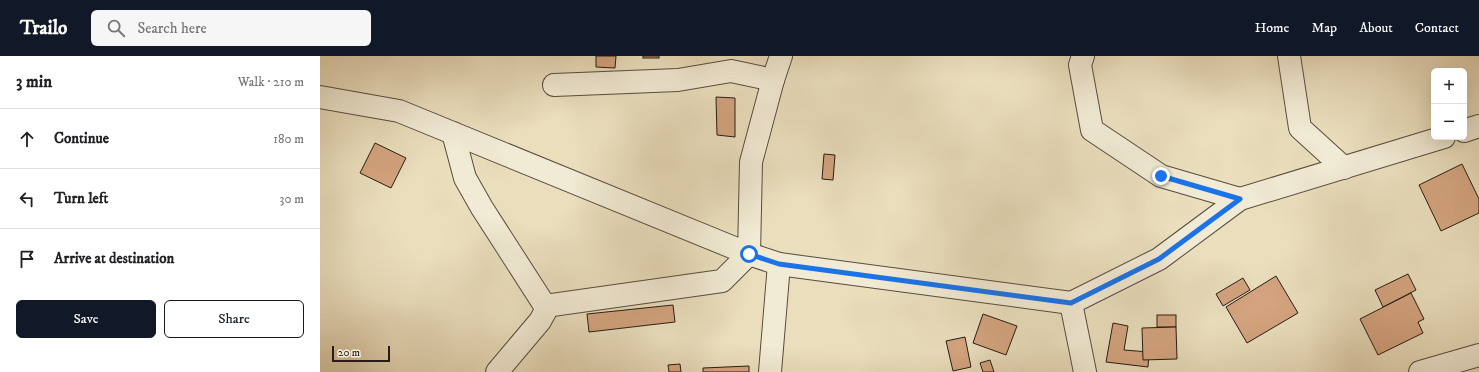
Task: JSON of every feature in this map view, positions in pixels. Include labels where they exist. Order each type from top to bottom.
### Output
[{"type":"street","points":[[545,306],[722,281],[749,254],[751,162],[781,56]]},
{"type":"street","points":[[1083,56],[1080,64],[1092,130],[1161,176],[1240,199]]},
{"type":"street","points":[[1289,56],[1300,128],[1344,168]]},
{"type":"street","points":[[554,85],[678,80],[732,72],[773,80]]},
{"type":"street","points":[[320,97],[399,111],[749,254],[779,264],[1071,303],[1159,259],[1240,199],[1434,140]]},
{"type":"street","points":[[1467,130],[1479,126]]},
{"type":"street","points":[[453,133],[465,178],[482,208],[545,306],[545,312],[540,321],[497,372]]},
{"type":"street","points":[[770,372],[779,264]]},
{"type":"street","points":[[1071,303],[1091,371]]},
{"type":"street","points":[[1420,372],[1479,355]]},
{"type":"building","points":[[596,56],[616,56],[615,68],[596,67]]},
{"type":"building","points":[[643,56],[659,56],[659,58],[643,58]]},
{"type":"building","points":[[716,97],[735,98],[735,137],[717,135]]},
{"type":"building","points":[[375,143],[406,158],[391,188],[360,173]]},
{"type":"building","points":[[824,154],[835,155],[833,180],[822,179]]},
{"type":"building","points":[[1462,164],[1479,199],[1479,213],[1441,231],[1419,185]]},
{"type":"building","points":[[1408,274],[1416,290],[1383,307],[1375,290]]},
{"type":"building","points":[[1276,276],[1298,313],[1247,343],[1226,307]]},
{"type":"building","points":[[1243,278],[1250,290],[1223,306],[1216,294]]},
{"type":"building","points":[[1411,293],[1424,319],[1418,322],[1423,333],[1378,355],[1360,319]]},
{"type":"building","points":[[673,305],[675,322],[589,332],[587,314]]},
{"type":"building","points":[[983,314],[1017,326],[1006,355],[973,343]]},
{"type":"building","points":[[1157,315],[1176,315],[1176,327],[1157,327]]},
{"type":"building","points":[[1113,323],[1128,326],[1124,350],[1149,352],[1148,367],[1106,362]]},
{"type":"building","points":[[1176,327],[1177,359],[1143,360],[1142,328]]},
{"type":"building","points":[[965,337],[971,367],[953,371],[946,341]]},
{"type":"building","points":[[990,360],[994,372],[983,372],[980,363]]},
{"type":"building","points":[[680,364],[681,372],[669,372],[668,365]]},
{"type":"building","points":[[749,366],[749,372],[703,372],[703,368]]},
{"type":"route","points":[[749,254],[779,264],[1071,303],[1159,259],[1240,199],[1161,176]]}]
